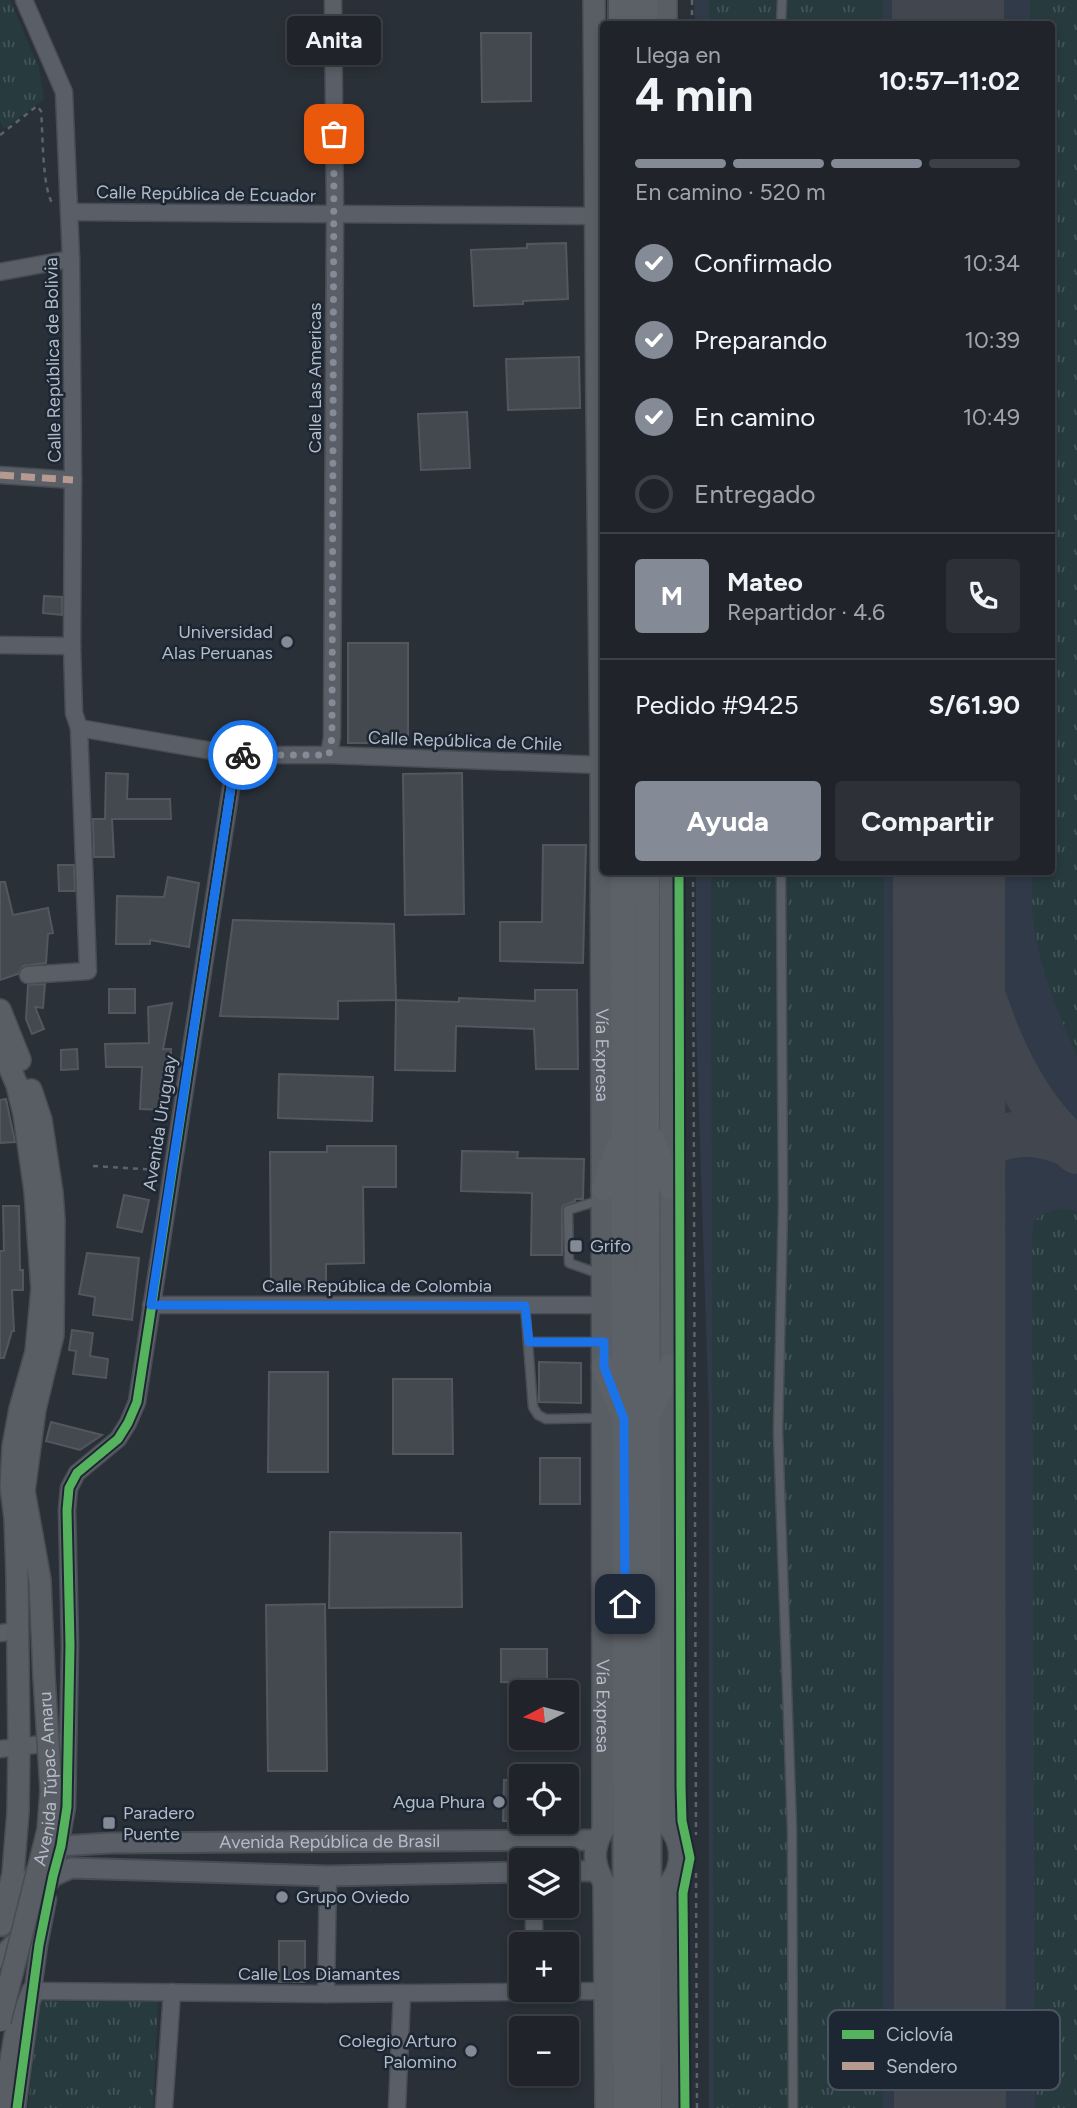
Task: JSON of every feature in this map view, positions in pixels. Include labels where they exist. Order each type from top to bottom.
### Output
[{"type":"main road","name":"Vía Expresa","points":[[594,0],[600,687]]},
{"type":"main road","points":[[621,0],[621,21]]},
{"type":"main road","points":[[645,0],[645,21]]},
{"type":"main road","points":[[666,0],[666,21]]},
{"type":"main road","name":"Vía Expresa","points":[[602,875],[604,1367]]},
{"type":"main road","name":"Vía Expresa","points":[[623,875],[635,1127]]},
{"type":"main road","name":"Vía Expresa","points":[[606,2108],[600,1877],[594,1850],[600,1835],[625,1419],[647,875]]},
{"type":"main road","name":"Vía Expresa","points":[[626,2108],[637,1897],[669,1828],[670,875]]},
{"type":"main road","name":"Avenida Túpac Amaru","points":[[0,1010],[41,1120],[54,1220],[53,1335],[35,1409],[24,1491],[40,1580],[38,1677]]},
{"type":"main road","points":[[0,1045],[17,1085],[24,1115],[36,1191],[42,1289],[36,1352],[20,1409],[13,1447],[8,1632],[10,1747],[18,1812],[7,1875],[6,1904],[0,1919]]},
{"type":"main road","points":[[603,1194],[635,1127]]},
{"type":"main road","points":[[635,1127],[671,1187]]},
{"type":"main road","points":[[604,1367],[625,1419],[671,1366]]},
{"type":"main road","name":"Vía Expresa","points":[[625,1419],[669,1828]]},
{"type":"main road","name":"Avenida Túpac Amaru","points":[[0,2021],[48,1830],[51,1790],[27,1575],[11,1519]]},
{"type":"main road","points":[[0,1967],[39,1812],[38,1677]]},
{"type":"main road","points":[[600,1835],[617,1817],[669,1828],[680,1848],[677,1873],[671,2108]]},
{"type":"main road","points":[[600,1877],[613,1891],[637,1897],[657,1894],[678,1883]]},
{"type":"main road","name":"Vía Expresa","points":[[637,1897],[649,2108]]},
{"type":"main road","points":[[2,2108],[15,2036],[33,1991]]},
{"type":"street","name":"Calle República de Bolivia","points":[[24,0],[64,92],[71,259],[72,646],[74,713],[79,728],[88,971],[28,975]]},
{"type":"street","name":"Calle Las Americas","points":[[329,755],[332,723],[335,215],[333,0]]},
{"type":"street","name":"Calle República de Ecuador","points":[[69,212],[594,216]]},
{"type":"street","points":[[0,272],[71,259]]},
{"type":"street","points":[[0,475],[73,480]]},
{"type":"street","points":[[0,645],[72,646]]},
{"type":"street","name":"Calle República de Chile","points":[[79,728],[236,755],[329,755],[600,765]]},
{"type":"street","name":"Avenida Uruguay","points":[[77,1473],[118,1439],[137,1402],[236,755]]},
{"type":"street","name":"Calle República de Colombia","points":[[151,1305],[603,1305]]},
{"type":"street","name":"Avenida Túpac Amaru","points":[[17,2108],[52,1875],[61,1846],[67,1807],[70,1645],[67,1510],[69,1488],[77,1473]]},
{"type":"street","points":[[10,1747],[68,1741]]},
{"type":"street","name":"Avenida República de Brasil","points":[[61,1846],[600,1835]]},
{"type":"street","points":[[299,1875],[300,1842]]},
{"type":"street","points":[[0,1928],[25,1893],[32,1877],[61,1846]]},
{"type":"street","name":"Avenida República de Brasil","points":[[52,1875],[71,1868],[328,1876],[509,1872]]},
{"type":"street","points":[[579,1873],[600,1877]]},
{"type":"street","points":[[0,1958],[17,1941],[36,1913],[52,1875]]},
{"type":"street","points":[[326,1994],[328,1876]]},
{"type":"street","name":"Calle Los Diamantes","points":[[33,1991],[326,1994],[509,1991]]},
{"type":"street","name":"Calle Los Diamantes","points":[[579,1991],[605,1991]]},
{"type":"street","points":[[164,2108],[172,1992]]},
{"type":"street","points":[[397,2108],[402,1993]]},
{"type":"lane","points":[[781,21],[782,0]]},
{"type":"lane","points":[[780,875],[783,1207],[778,1432],[792,1829],[793,2108]]},
{"type":"lane","points":[[603,1194],[568,1210],[569,1263],[604,1275]]},
{"type":"lane","points":[[525,1306],[533,1407],[538,1415],[546,1419],[625,1419]]},
{"type":"lane","points":[[529,1342],[604,1342]]},
{"type":"path","points":[[692,0],[692,21]]},
{"type":"path","points":[[0,135],[37,106],[41,111],[49,197],[55,207],[69,212]]},
{"type":"path","points":[[669,1828],[693,875]]},
{"type":"path","points":[[93,1166],[153,1170]]},
{"type":"path","points":[[678,1883],[693,1868]]},
{"type":"path","points":[[693,1868],[697,2108]]},
{"type":"shaded area","points":[[694,0],[1077,0],[1077,2108],[709,2108],[709,1418],[696,1022],[696,875],[1055,875],[1055,21],[695,21]]},
{"type":"green space","points":[[0,0],[10,0],[39,68],[44,99],[4,129],[0,121]]},
{"type":"green space","points":[[709,0],[883,0],[883,21],[709,21]]},
{"type":"green space","points":[[1030,0],[1077,0],[1077,1056],[1055,1004],[1043,966],[1032,910],[1032,875],[1055,875],[1055,21],[1030,21]]},
{"type":"green space","points":[[711,875],[884,875],[883,2010],[828,2010],[828,2090],[883,2090],[883,2108],[714,2108]]},
{"type":"green space","points":[[1057,1209],[1077,1211],[1077,2108],[1035,2108],[1035,2090],[1060,2090],[1060,2010],[1035,2010],[1032,1234],[1034,1221]]},
{"type":"green space","points":[[40,2001],[158,2002],[153,2108],[28,2108]]},
{"type":"building","points":[[481,33],[531,33],[531,101],[482,102]]},
{"type":"building","points":[[566,243],[568,299],[474,306],[471,250],[527,248],[527,244]]},
{"type":"building","points":[[579,357],[580,408],[508,410],[506,359]]},
{"type":"building","points":[[467,412],[470,468],[421,470],[418,414]]},
{"type":"building","points":[[44,596],[62,597],[62,615],[43,613]]},
{"type":"building","points":[[348,643],[408,643],[408,743],[348,743]]},
{"type":"building","points":[[106,773],[128,774],[127,799],[170,799],[171,819],[112,819],[114,857],[94,857],[93,819],[105,819]]},
{"type":"building","points":[[462,773],[464,914],[405,915],[403,774]]},
{"type":"building","points":[[543,845],[586,845],[583,963],[500,961],[500,922],[542,922]]},
{"type":"building","points":[[58,865],[74,865],[75,891],[59,891]]},
{"type":"building","points":[[168,877],[199,883],[189,947],[150,940],[150,944],[116,944],[117,896],[164,897]]},
{"type":"building","points":[[0,882],[5,882],[13,915],[48,908],[53,933],[48,934],[46,963],[23,966],[18,974],[0,980]]},
{"type":"building","points":[[233,920],[394,924],[396,1000],[338,1001],[338,1019],[220,1016]]},
{"type":"building","points":[[45,984],[43,1008],[35,1007],[44,1029],[32,1034],[26,1019],[28,985]]},
{"type":"building","points":[[109,989],[135,989],[135,1013],[109,1013]]},
{"type":"building","points":[[535,990],[577,990],[578,1069],[536,1069],[534,1029],[456,1026],[455,1071],[395,1070],[396,1000],[459,1002],[459,998],[535,1001]]},
{"type":"building","points":[[172,1003],[163,1049],[171,1049],[170,1087],[166,1110],[140,1109],[142,1067],[106,1067],[105,1044],[149,1043],[148,1007]]},
{"type":"building","points":[[77,1049],[78,1069],[61,1070],[61,1050]]},
{"type":"building","points":[[279,1074],[373,1077],[372,1121],[278,1118]]},
{"type":"building","points":[[6,1099],[15,1142],[0,1143],[0,1100]]},
{"type":"building","points":[[327,1146],[396,1146],[396,1187],[363,1187],[364,1263],[326,1264],[326,1289],[271,1289],[270,1152],[327,1152]]},
{"type":"building","points":[[462,1151],[518,1152],[517,1158],[584,1159],[583,1199],[575,1199],[562,1209],[562,1255],[531,1255],[532,1193],[461,1191]]},
{"type":"building","points":[[124,1195],[149,1200],[142,1232],[117,1227]]},
{"type":"building","points":[[3,1206],[19,1206],[23,1290],[12,1290],[14,1331],[4,1358],[0,1358],[0,1251],[4,1251]]},
{"type":"building","points":[[87,1253],[139,1258],[132,1320],[93,1315],[95,1297],[79,1294]]},
{"type":"building","points":[[72,1330],[93,1333],[90,1356],[108,1359],[106,1378],[73,1374],[76,1351],[69,1350]]},
{"type":"building","points":[[539,1362],[581,1363],[581,1403],[539,1402]]},
{"type":"building","points":[[269,1372],[328,1372],[328,1472],[268,1472]]},
{"type":"building","points":[[393,1379],[452,1379],[453,1454],[393,1454]]},
{"type":"building","points":[[51,1422],[102,1435],[80,1450],[46,1441]]},
{"type":"building","points":[[540,1458],[580,1458],[580,1504],[540,1504]]},
{"type":"building","points":[[330,1532],[461,1533],[462,1607],[329,1608]]},
{"type":"building","points":[[325,1604],[327,1771],[268,1771],[266,1605]]},
{"type":"building","points":[[501,1649],[547,1649],[547,1680],[501,1682]]},
{"type":"building","points":[[504,1780],[509,1780],[509,1821],[503,1821]]},
{"type":"building","points":[[279,1941],[305,1941],[305,1982],[279,1982]]},
{"type":"taxiway","points":[[949,875],[980,986],[1008,1060],[1027,1094],[1050,1125],[1077,1151]]},
{"type":"taxiway","points":[[949,1221],[958,1180],[974,1155],[986,1145],[1012,1135],[1027,1134],[1056,1139],[1071,1145]]},
{"type":"runway","points":[[948,0],[948,21]]},
{"type":"runway","points":[[949,875],[950,2010]]},
{"type":"runway","points":[[950,2090],[950,2108]]},
{"type":"marked path","points":[[0,475],[73,480]]},
{"type":"cycle path","points":[[17,2108],[39,1945],[67,1807],[69,1488],[77,1473],[118,1439],[137,1402],[236,755]]},
{"type":"cycle path","points":[[679,875],[681,1787],[682,1821],[690,1858],[683,1893],[685,2108]]},
{"type":"way so far","points":[[243,755],[329,755],[332,737],[334,134]]},
{"type":"place","name":"Anita","points":[[334,134]]},
{"type":"place","name":"Universidad Alas Peruanas","points":[[287,642]]},
{"type":"place","name":"Grifo","points":[[576,1246]]},
{"type":"place","name":"Agua Phura","points":[[499,1802]]},
{"type":"place","name":"Paradero Puente","points":[[109,1823]]},
{"type":"place","name":"Grupo Oviedo","points":[[282,1897]]},
{"type":"place","name":"Colegio Arturo Palomino","points":[[471,2051]]},
{"type":"route","points":[[243,755],[236,755],[151,1305],[525,1306],[529,1342],[604,1342],[604,1367],[624,1419],[625,1604]]}]
